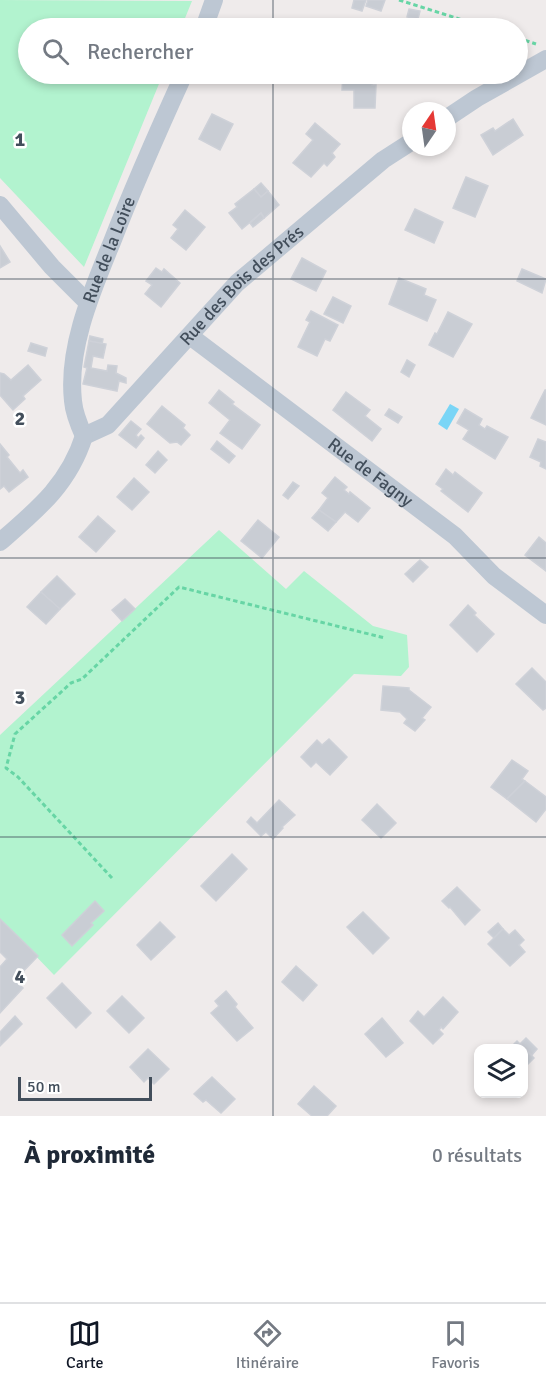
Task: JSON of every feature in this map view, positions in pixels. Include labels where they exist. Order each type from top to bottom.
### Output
[{"type":"street","points":[[208,18],[214,0]]},
{"type":"street","points":[[528,62],[542,52]]},
{"type":"street","name":"Rue de la Loire","points":[[84,436],[75,413],[73,388],[76,351],[88,303],[140,171],[179,84]]},
{"type":"street","points":[[456,112],[497,84]]},
{"type":"street","name":"Rue des Bois des Prés","points":[[84,436],[108,425],[237,284],[383,160],[402,148]]},
{"type":"street","points":[[0,205],[52,267],[88,303]]},
{"type":"street","name":"Rue de Fagny","points":[[190,336],[455,536],[494,576],[546,615]]},
{"type":"street","points":[[0,542],[36,510],[67,475],[78,456],[84,436]]},
{"type":"path","points":[[399,0],[456,18]]},
{"type":"path","points":[[528,44],[542,52]]},
{"type":"path","points":[[112,878],[18,777],[6,768],[15,734],[71,683],[82,679],[179,587],[385,638]]},
{"type":"green space","points":[[0,0],[192,1],[185,18],[18,18],[18,84],[159,84],[84,267],[0,178]]},
{"type":"green space","points":[[219,530],[286,589],[304,571],[373,626],[407,635],[409,667],[401,676],[354,674],[54,975],[0,919],[0,735]]},
{"type":"water","points":[[450,404],[459,409],[447,430],[438,424]]},
{"type":"building","points":[[354,0],[366,0],[362,11],[352,8]]},
{"type":"building","points":[[368,0],[385,0],[381,11],[366,6]]},
{"type":"building","points":[[409,9],[420,11],[418,18],[407,17]]},
{"type":"building","points":[[342,84],[376,85],[375,108],[354,108],[354,90],[342,90]]},
{"type":"building","points":[[212,114],[233,124],[220,150],[199,139]]},
{"type":"building","points":[[513,119],[523,135],[493,155],[481,135],[493,128],[495,131]]},
{"type":"building","points":[[315,123],[340,144],[332,153],[335,157],[327,166],[324,163],[311,177],[293,163],[313,140],[306,134]]},
{"type":"building","points":[[466,177],[488,186],[475,217],[453,208]]},
{"type":"building","points":[[261,183],[268,191],[261,197],[254,189]]},
{"type":"building","points":[[254,189],[261,197],[268,191],[279,205],[264,218],[261,213],[242,229],[229,213],[237,207],[235,204]]},
{"type":"building","points":[[415,209],[443,222],[434,243],[405,230]]},
{"type":"building","points":[[185,210],[205,227],[186,250],[171,238],[178,229],[173,225]]},
{"type":"building","points":[[261,213],[264,218],[253,227],[250,223]]},
{"type":"building","points":[[0,246],[10,262],[0,268]]},
{"type":"building","points":[[302,258],[326,271],[316,291],[291,279]]},
{"type":"building","points":[[156,268],[162,272],[164,269],[180,283],[161,307],[145,294],[152,285],[146,281]]},
{"type":"building","points":[[522,269],[546,279],[542,293],[517,281]]},
{"type":"building","points":[[399,278],[426,289],[424,295],[436,300],[427,321],[389,304]]},
{"type":"building","points":[[333,297],[351,306],[343,323],[324,314]]},
{"type":"building","points":[[311,311],[338,325],[330,341],[325,339],[317,356],[298,347],[310,322],[306,320]]},
{"type":"building","points":[[448,312],[472,324],[453,357],[429,345]]},
{"type":"building","points":[[90,336],[103,339],[102,344],[89,341]]},
{"type":"building","points":[[89,341],[106,344],[103,358],[93,356],[91,368],[107,371],[108,365],[117,366],[116,373],[126,378],[126,383],[119,381],[117,391],[83,384]]},
{"type":"building","points":[[31,343],[47,348],[45,356],[28,351]]},
{"type":"building","points":[[407,360],[415,365],[409,377],[401,372]]},
{"type":"building","points":[[28,365],[41,380],[23,396],[25,399],[13,410],[0,395],[0,373],[11,380]]},
{"type":"building","points":[[219,390],[234,402],[232,404],[260,425],[242,449],[220,433],[230,420],[209,403]]},
{"type":"building","points":[[546,390],[546,425],[531,418]]},
{"type":"building","points":[[346,392],[370,410],[365,416],[381,429],[372,441],[333,410]]},
{"type":"building","points":[[162,406],[185,425],[183,428],[190,435],[181,445],[177,442],[170,443],[147,424]]},
{"type":"building","points":[[389,409],[402,417],[398,423],[385,415]]},
{"type":"building","points":[[465,409],[482,419],[479,425],[485,429],[487,426],[508,437],[495,459],[463,439],[469,430],[457,423]]},
{"type":"building","points":[[131,421],[141,429],[136,435],[138,438],[141,435],[144,438],[136,448],[119,435]]},
{"type":"building","points":[[538,439],[546,442],[546,469],[540,466],[541,462],[530,457]]},
{"type":"building","points":[[217,441],[235,456],[229,463],[211,449]]},
{"type":"building","points":[[0,444],[20,473],[23,470],[28,477],[9,492],[4,486],[0,489]]},
{"type":"building","points":[[158,451],[167,460],[155,473],[146,465]]},
{"type":"building","points":[[446,469],[453,475],[455,472],[482,493],[468,512],[441,491],[443,489],[436,484]]},
{"type":"building","points":[[335,477],[347,487],[344,490],[370,508],[358,522],[345,512],[336,522],[319,510],[328,498],[322,493]]},
{"type":"building","points":[[134,478],[149,492],[132,510],[117,497]]},
{"type":"building","points":[[293,482],[299,486],[288,499],[283,495]]},
{"type":"building","points":[[319,510],[336,522],[328,531],[312,518]]},
{"type":"building","points":[[98,516],[115,531],[96,552],[79,537]]},
{"type":"building","points":[[258,520],[279,537],[262,558],[241,541]]},
{"type":"building","points":[[539,537],[546,543],[546,571],[525,555]]},
{"type":"building","points":[[420,560],[428,567],[413,582],[405,574]]},
{"type":"building","points":[[57,576],[75,594],[60,609],[41,592]]},
{"type":"building","points":[[41,592],[60,609],[46,624],[27,607]]},
{"type":"building","points":[[125,599],[135,609],[122,621],[112,610]]},
{"type":"building","points":[[468,605],[476,613],[474,615],[494,634],[477,652],[450,625]]},
{"type":"building","points":[[532,668],[546,682],[546,708],[543,710],[516,684]]},
{"type":"building","points":[[383,686],[409,688],[431,707],[422,718],[425,720],[415,731],[404,723],[407,719],[400,712],[381,710]]},
{"type":"building","points":[[329,739],[347,757],[330,775],[316,762],[311,767],[301,757],[317,740],[322,745]]},
{"type":"building","points":[[512,760],[528,771],[522,779],[525,781],[507,799],[491,787]]},
{"type":"building","points":[[525,781],[546,797],[546,809],[536,822],[507,799]]},
{"type":"building","points":[[279,800],[295,815],[273,839],[266,832],[261,836],[247,822],[251,817],[257,823]]},
{"type":"building","points":[[377,804],[396,823],[381,838],[362,820]]},
{"type":"building","points":[[232,854],[247,869],[216,901],[201,886]]},
{"type":"building","points":[[457,887],[480,910],[465,925],[442,901]]},
{"type":"building","points":[[95,901],[104,911],[72,946],[62,935]]},
{"type":"building","points":[[363,912],[389,938],[373,954],[347,927]]},
{"type":"building","points":[[0,919],[38,956],[15,980],[23,988],[0,1013],[0,967],[7,959],[0,952]]},
{"type":"building","points":[[160,922],[175,937],[151,960],[137,945]]},
{"type":"building","points":[[498,923],[503,929],[494,938],[488,932]]},
{"type":"building","points":[[503,929],[509,935],[515,930],[524,940],[519,945],[525,952],[510,966],[488,944]]},
{"type":"building","points":[[296,966],[317,985],[303,1001],[282,982]]},
{"type":"building","points":[[62,983],[91,1013],[76,1028],[47,998]]},
{"type":"building","points":[[226,991],[237,1004],[235,1007],[253,1028],[237,1041],[211,1013],[219,1006],[215,1001]]},
{"type":"building","points":[[122,996],[144,1018],[129,1033],[107,1011]]},
{"type":"building","points":[[443,997],[458,1012],[443,1029],[441,1027],[439,1030],[443,1034],[433,1044],[410,1021],[418,1011],[424,1017]]},
{"type":"building","points":[[15,1016],[22,1024],[0,1046],[0,1032]]},
{"type":"building","points":[[382,1018],[403,1043],[386,1057],[365,1034]]},
{"type":"building","points":[[526,1038],[537,1049],[532,1055],[528,1051],[528,1044],[520,1044]]},
{"type":"building","points":[[148,1049],[169,1069],[154,1084],[148,1078],[144,1082],[130,1067]]},
{"type":"building","points":[[528,1052],[534,1058],[528,1064]]},
{"type":"building","points":[[212,1077],[235,1099],[221,1113],[206,1100],[203,1102],[194,1094]]},
{"type":"building","points":[[314,1086],[336,1106],[327,1116],[312,1116],[298,1104]]}]
